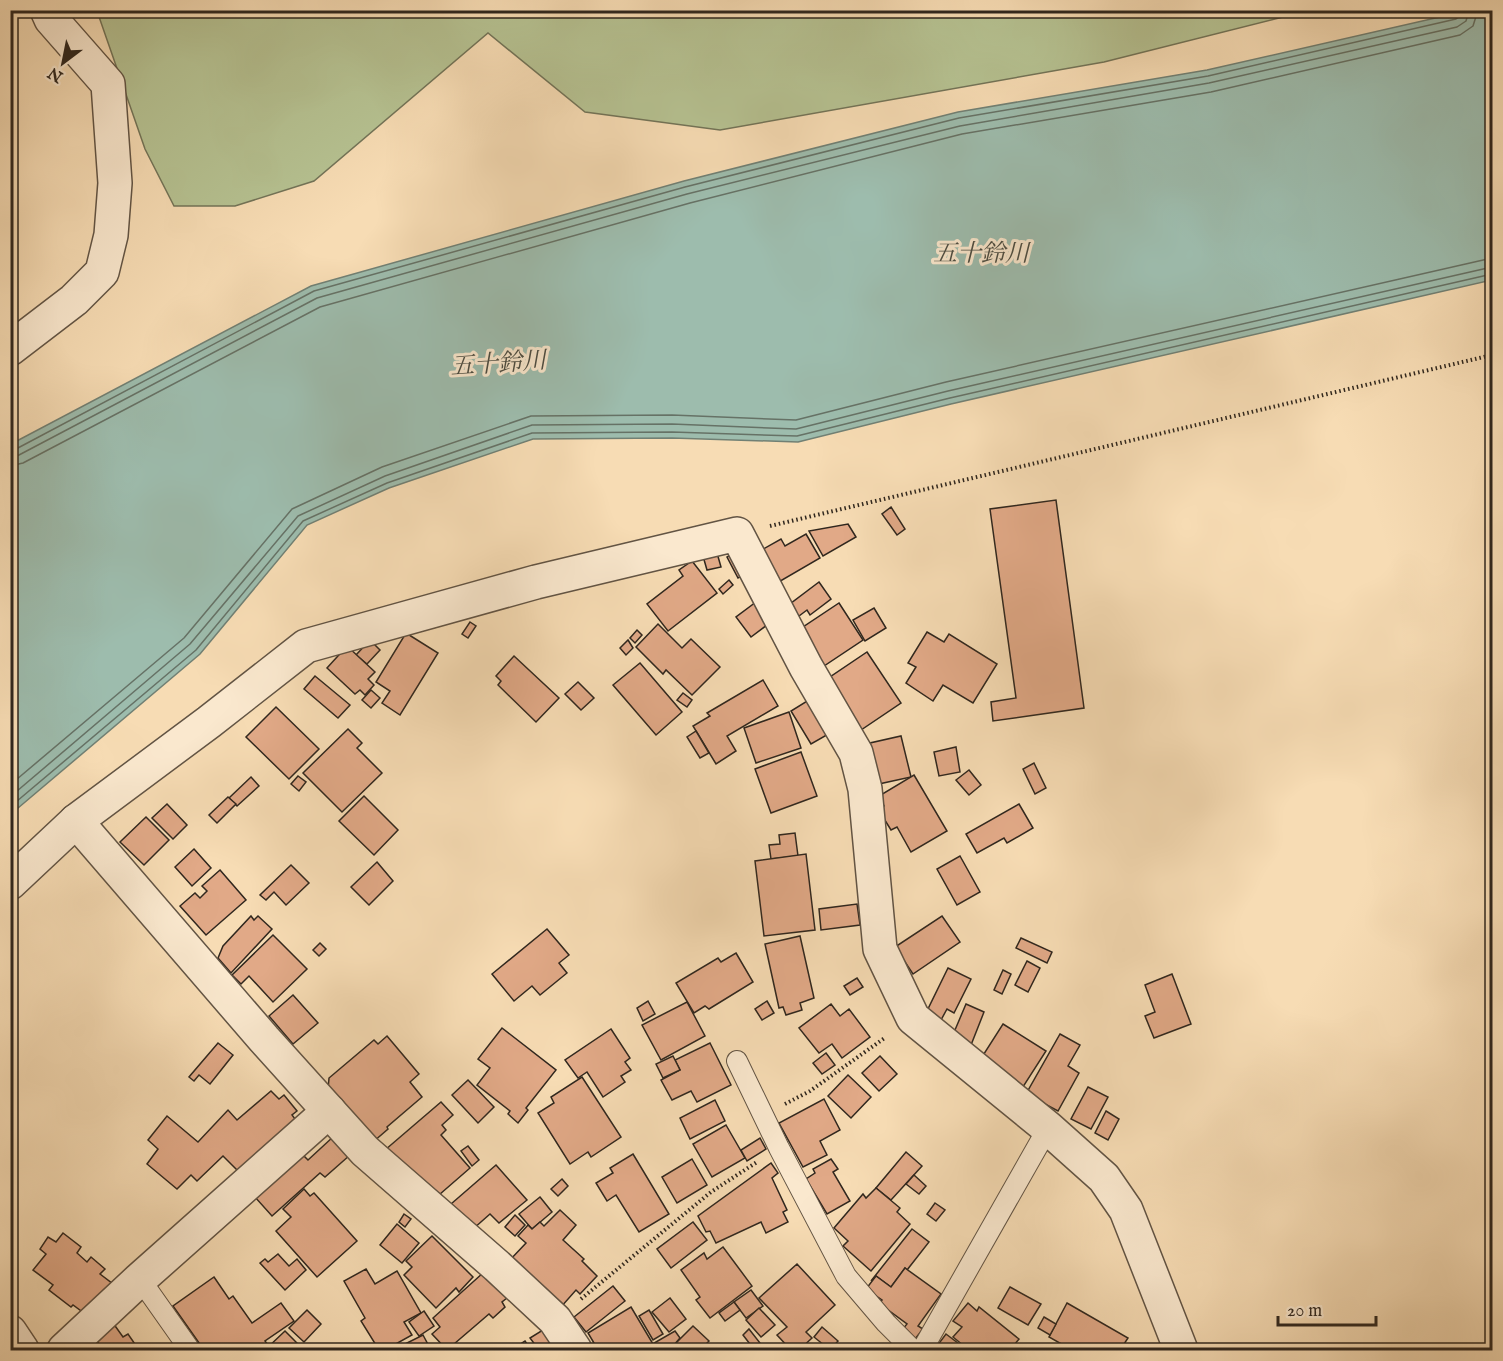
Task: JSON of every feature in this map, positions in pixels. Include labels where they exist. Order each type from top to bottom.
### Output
[{"type":"street","points":[[10,349],[74,300],[102,272],[111,235],[115,183],[108,84],[51,19],[47,10]]},
{"type":"street","points":[[10,883],[76,821],[306,646],[536,582],[737,534],[806,667],[856,753],[865,789],[880,949],[913,1018],[1048,1128],[1104,1178],[1126,1210],[1181,1350]]},
{"type":"street","points":[[76,821],[264,1039],[365,1151],[497,1266],[555,1320],[575,1350]]},
{"type":"street","points":[[64,1350],[140,1279],[329,1111]]},
{"type":"street","points":[[10,1332],[22,1350]]},
{"type":"lane","points":[[737,1061],[778,1148],[846,1276],[886,1323],[913,1350]]},
{"type":"lane","points":[[922,1350],[1048,1128]]},
{"type":"lane","points":[[140,1279],[190,1350]]},
{"type":"path","points":[[737,534],[1492,356]]},
{"type":"path","points":[[764,1116],[810,1091],[913,1018]]},
{"type":"path","points":[[555,1320],[711,1192],[778,1148]]},
{"type":"green space","points":[[97,11],[1307,11],[1104,62],[720,130],[585,112],[488,33],[314,181],[235,206],[174,206],[145,149]]},
{"type":"water","name":"五十鈴川","points":[[1466,11],[1492,11],[1492,280],[951,404],[798,442],[672,438],[533,439],[389,488],[307,525],[200,654],[11,814],[11,444],[311,286],[684,181],[958,112],[1207,70]]},
{"type":"building","points":[[1056,500],[1084,708],[993,721],[991,702],[1016,698],[990,509]]},
{"type":"building","points":[[891,507],[905,529],[897,535],[882,514]]},
{"type":"building","points":[[848,524],[856,537],[823,556],[809,531]]},
{"type":"building","points":[[806,534],[820,558],[777,583],[758,552],[781,539],[785,546]]},
{"type":"building","points":[[736,552],[747,573],[738,578],[727,557]]},
{"type":"building","points":[[717,553],[721,567],[707,570],[703,556]]},
{"type":"building","points":[[692,561],[717,593],[668,631],[647,604],[683,576],[679,570]]},
{"type":"building","points":[[729,580],[733,585],[723,594],[719,589]]},
{"type":"building","points":[[819,582],[831,599],[810,615],[807,610],[795,619],[786,607]]},
{"type":"building","points":[[756,602],[771,622],[751,637],[736,617]]},
{"type":"building","points":[[839,603],[863,640],[824,666],[800,629]]},
{"type":"building","points":[[874,608],[886,628],[865,641],[853,620]]},
{"type":"building","points":[[470,622],[476,626],[468,638],[462,634]]},
{"type":"building","points":[[658,624],[682,648],[691,639],[720,667],[692,695],[666,670],[663,674],[636,647]]},
{"type":"building","points":[[637,630],[642,635],[635,643],[630,638]]},
{"type":"building","points":[[927,632],[944,642],[949,634],[997,664],[973,703],[943,685],[933,701],[906,683],[916,667],[908,663]]},
{"type":"building","points":[[406,633],[438,653],[400,715],[382,703],[390,691],[376,682]]},
{"type":"building","points":[[370,640],[380,650],[367,664],[356,655]]},
{"type":"building","points":[[628,640],[633,648],[626,655],[620,648]]},
{"type":"building","points":[[347,646],[375,672],[368,679],[374,685],[365,695],[360,690],[355,694],[327,668]]},
{"type":"building","points":[[867,652],[901,703],[861,730],[827,679]]},
{"type":"building","points":[[514,656],[559,698],[536,722],[498,685],[501,681],[496,676]]},
{"type":"building","points":[[640,663],[682,712],[656,735],[613,685]]},
{"type":"building","points":[[315,676],[350,705],[338,718],[304,689]]},
{"type":"building","points":[[763,680],[778,706],[727,736],[736,751],[716,764],[693,726],[710,716],[707,713]]},
{"type":"building","points":[[578,682],[594,698],[581,710],[565,694]]},
{"type":"building","points":[[371,690],[380,698],[371,708],[362,700]]},
{"type":"building","points":[[683,693],[692,700],[687,707],[677,700]]},
{"type":"building","points":[[812,698],[832,732],[811,744],[791,711]]},
{"type":"building","points":[[276,707],[319,749],[289,779],[246,737]]},
{"type":"building","points":[[789,712],[801,748],[756,763],[744,728]]},
{"type":"building","points":[[348,729],[362,743],[357,748],[382,773],[342,812],[303,773]]},
{"type":"building","points":[[696,731],[709,753],[700,758],[687,737]]},
{"type":"building","points":[[901,736],[911,777],[874,785],[867,753],[870,743]]},
{"type":"building","points":[[956,747],[960,772],[939,776],[934,752]]},
{"type":"building","points":[[801,752],[817,796],[771,813],[755,769]]},
{"type":"building","points":[[1034,763],[1046,788],[1035,794],[1023,769]]},
{"type":"building","points":[[969,770],[981,785],[969,795],[956,780]]},
{"type":"building","points":[[914,775],[947,831],[911,852],[897,827],[891,830],[878,809],[884,806],[879,796]]},
{"type":"building","points":[[298,776],[306,782],[299,791],[291,784]]},
{"type":"building","points":[[251,777],[259,786],[237,806],[229,798]]},
{"type":"building","points":[[364,796],[398,830],[374,855],[339,821]]},
{"type":"building","points":[[228,797],[236,804],[217,823],[209,815]]},
{"type":"building","points":[[167,804],[187,825],[173,839],[152,818]]},
{"type":"building","points":[[1019,804],[1033,828],[1007,843],[1004,838],[977,853],[966,834]]},
{"type":"building","points":[[146,817],[169,840],[144,865],[120,842]]},
{"type":"building","points":[[795,833],[798,856],[771,859],[769,845],[780,844],[779,835]]},
{"type":"building","points":[[194,849],[211,868],[192,886],[175,867]]},
{"type":"building","points":[[806,854],[815,930],[764,936],[755,861]]},
{"type":"building","points":[[960,856],[980,892],[957,905],[937,869]]},
{"type":"building","points":[[377,862],[393,881],[369,905],[351,887]]},
{"type":"building","points":[[291,865],[309,883],[286,905],[274,892],[266,900],[260,895]]},
{"type":"building","points":[[220,870],[246,900],[206,935],[180,906],[195,893],[200,898],[207,891],[202,886]]},
{"type":"building","points":[[857,904],[860,925],[821,930],[819,909]]},
{"type":"building","points":[[251,916],[254,920],[258,916],[272,929],[231,973],[218,958],[223,946]]},
{"type":"building","points":[[942,916],[960,942],[913,974],[895,947]]},
{"type":"building","points":[[547,929],[569,955],[559,963],[567,973],[540,995],[532,986],[514,1001],[492,974]]},
{"type":"building","points":[[273,935],[307,969],[273,1002],[249,976],[241,984],[232,975]]},
{"type":"building","points":[[800,936],[814,998],[800,1003],[802,1010],[786,1015],[783,1007],[779,1008],[765,944]]},
{"type":"building","points":[[1021,938],[1052,952],[1047,963],[1016,948]]},
{"type":"building","points":[[320,943],[326,949],[319,956],[313,950]]},
{"type":"building","points":[[736,953],[753,982],[709,1009],[705,1006],[694,1013],[676,983],[718,958],[721,962]]},
{"type":"building","points":[[1027,961],[1040,968],[1028,992],[1015,985]]},
{"type":"building","points":[[948,968],[971,979],[954,1013],[947,1009],[941,1020],[926,1013]]},
{"type":"building","points":[[1003,970],[1011,974],[1002,994],[994,990]]},
{"type":"building","points":[[1172,974],[1191,1024],[1154,1038],[1145,1016],[1155,1012],[1145,985]]},
{"type":"building","points":[[857,978],[863,987],[850,995],[844,986]]},
{"type":"building","points":[[293,995],[318,1023],[293,1044],[269,1016]]},
{"type":"building","points":[[648,1001],[655,1014],[643,1021],[637,1008]]},
{"type":"building","points":[[767,1001],[774,1013],[762,1020],[755,1009]]},
{"type":"building","points":[[687,1002],[705,1036],[661,1060],[642,1025]]},
{"type":"building","points":[[831,1004],[840,1016],[849,1009],[870,1037],[842,1058],[832,1044],[819,1053],[799,1028]]},
{"type":"building","points":[[966,1004],[984,1012],[971,1045],[952,1037]]},
{"type":"building","points":[[1003,1024],[1046,1051],[1021,1090],[980,1060]]},
{"type":"building","points":[[502,1028],[556,1070],[526,1108],[528,1110],[518,1123],[508,1114],[510,1111],[477,1085],[490,1068],[478,1059]]},
{"type":"building","points":[[611,1029],[630,1058],[625,1062],[631,1070],[621,1076],[625,1082],[603,1097],[587,1072],[578,1078],[565,1060]]},
{"type":"building","points":[[1060,1034],[1080,1045],[1068,1066],[1079,1073],[1058,1111],[1026,1094]]},
{"type":"building","points":[[387,1036],[419,1074],[410,1082],[422,1097],[373,1142],[328,1090],[329,1078],[374,1040],[378,1044]]},
{"type":"building","points":[[218,1043],[233,1055],[210,1084],[199,1075],[194,1081],[189,1077]]},
{"type":"building","points":[[710,1043],[731,1085],[697,1102],[691,1091],[672,1100],[661,1080],[680,1070],[675,1060]]},
{"type":"building","points":[[826,1053],[835,1065],[822,1074],[813,1063]]},
{"type":"building","points":[[673,1056],[680,1070],[663,1078],[656,1064]]},
{"type":"building","points":[[880,1056],[897,1074],[879,1091],[862,1073]]},
{"type":"building","points":[[848,1075],[871,1097],[851,1118],[828,1096]]},
{"type":"building","points":[[582,1077],[621,1137],[591,1157],[588,1152],[570,1164],[538,1113],[554,1103],[551,1097]]},
{"type":"building","points":[[468,1080],[494,1107],[478,1123],[452,1095]]},
{"type":"building","points":[[1088,1087],[1108,1097],[1091,1129],[1071,1119]]},
{"type":"building","points":[[271,1091],[279,1099],[284,1095],[297,1111],[292,1115],[298,1123],[241,1174],[223,1156],[197,1181],[191,1175],[177,1189],[147,1164],[158,1149],[148,1140],[167,1116],[198,1142],[228,1110],[237,1120]]},
{"type":"building","points":[[824,1099],[840,1130],[820,1141],[827,1155],[803,1167],[779,1123]]},
{"type":"building","points":[[715,1100],[725,1121],[690,1139],[680,1118]]},
{"type":"building","points":[[441,1102],[453,1115],[442,1125],[446,1130],[441,1135],[470,1168],[432,1201],[385,1150]]},
{"type":"building","points":[[1106,1111],[1119,1119],[1108,1140],[1095,1133]]},
{"type":"building","points":[[726,1125],[745,1158],[712,1177],[693,1144]]},
{"type":"building","points":[[334,1136],[350,1155],[325,1177],[320,1173],[272,1216],[254,1196],[301,1153],[308,1160]]},
{"type":"building","points":[[760,1138],[766,1149],[747,1161],[741,1150]]},
{"type":"building","points":[[468,1146],[479,1160],[472,1166],[461,1151]]},
{"type":"building","points":[[906,1152],[922,1166],[891,1200],[876,1188]]},
{"type":"building","points":[[633,1154],[669,1214],[639,1232],[616,1195],[607,1201],[596,1183],[613,1173],[610,1168]]},
{"type":"building","points":[[692,1159],[707,1185],[677,1203],[662,1177]]},
{"type":"building","points":[[831,1159],[838,1169],[833,1172],[850,1201],[827,1214],[806,1179],[815,1173],[813,1169]]},
{"type":"building","points":[[771,1163],[778,1173],[772,1178],[787,1210],[783,1212],[788,1222],[766,1233],[761,1222],[716,1243],[710,1231],[706,1232],[698,1216]]},
{"type":"building","points":[[496,1165],[527,1200],[499,1223],[490,1214],[473,1229],[451,1204]]},
{"type":"building","points":[[914,1175],[926,1186],[919,1194],[906,1184]]},
{"type":"building","points":[[562,1179],[568,1186],[558,1196],[551,1189]]},
{"type":"building","points":[[876,1188],[900,1208],[897,1212],[910,1224],[871,1271],[843,1246],[848,1241],[834,1228],[863,1194],[866,1198]]},
{"type":"building","points":[[304,1189],[310,1196],[314,1193],[357,1241],[317,1277],[276,1231],[291,1217],[283,1209]]},
{"type":"building","points":[[540,1197],[552,1212],[532,1229],[519,1214]]},
{"type":"building","points":[[935,1203],[945,1210],[936,1221],[927,1214]]},
{"type":"building","points":[[560,1210],[576,1225],[563,1240],[584,1259],[582,1261],[597,1276],[580,1294],[576,1290],[561,1307],[509,1261],[526,1243],[518,1236],[528,1225],[532,1229],[540,1222],[544,1226]]},
{"type":"building","points":[[404,1214],[411,1219],[405,1227],[399,1222]]},
{"type":"building","points":[[515,1215],[525,1225],[515,1236],[505,1227]]},
{"type":"building","points":[[693,1222],[707,1240],[671,1268],[657,1249]]},
{"type":"building","points":[[397,1224],[419,1243],[402,1263],[380,1245]]},
{"type":"building","points":[[912,1229],[929,1242],[907,1270],[905,1268],[891,1287],[876,1276],[871,1281]]},
{"type":"building","points":[[63,1233],[81,1247],[77,1253],[87,1262],[91,1257],[105,1269],[100,1274],[113,1284],[88,1316],[73,1305],[71,1307],[49,1290],[53,1285],[33,1270],[46,1254],[40,1249],[48,1237],[56,1242]]},
{"type":"building","points":[[432,1236],[473,1277],[459,1292],[456,1288],[436,1308],[404,1275],[412,1267],[406,1261]]},
{"type":"building","points":[[723,1247],[752,1286],[710,1318],[696,1300],[700,1297],[681,1270],[704,1253],[707,1259]]},
{"type":"building","points":[[278,1254],[289,1266],[297,1259],[306,1270],[285,1290],[260,1263],[265,1259],[268,1262]]},
{"type":"building","points":[[797,1264],[835,1305],[806,1332],[812,1338],[799,1350],[791,1350],[777,1335],[787,1327],[759,1298]]},
{"type":"building","points":[[905,1268],[941,1294],[918,1326],[923,1329],[915,1339],[902,1330],[907,1324],[880,1304],[882,1300],[866,1289],[876,1276],[891,1287]]},
{"type":"building","points":[[366,1269],[375,1284],[397,1271],[421,1313],[404,1322],[412,1335],[385,1350],[379,1350],[361,1321],[365,1318],[344,1281]]},
{"type":"building","points":[[484,1272],[507,1298],[502,1302],[505,1307],[493,1318],[489,1314],[447,1350],[432,1334],[440,1327],[433,1318]]},
{"type":"building","points":[[214,1277],[229,1299],[233,1296],[252,1323],[281,1303],[294,1321],[265,1341],[268,1345],[260,1350],[204,1350],[173,1306]]},
{"type":"building","points":[[613,1286],[625,1301],[586,1332],[574,1317]]},
{"type":"building","points":[[1010,1287],[1041,1304],[1028,1325],[998,1308]]},
{"type":"building","points":[[751,1290],[763,1306],[746,1318],[734,1302]]},
{"type":"building","points":[[670,1298],[686,1319],[669,1332],[652,1312]]},
{"type":"building","points":[[734,1302],[740,1310],[725,1321],[719,1313]]},
{"type":"building","points":[[968,1303],[977,1311],[979,1307],[1019,1339],[1010,1350],[969,1350],[953,1337],[962,1327],[953,1321]]},
{"type":"building","points":[[1067,1303],[1128,1338],[1120,1350],[1072,1350],[1049,1337]]},
{"type":"building","points":[[631,1307],[653,1344],[642,1350],[594,1350],[590,1345],[594,1343],[588,1333]]},
{"type":"building","points":[[759,1308],[775,1325],[761,1337],[746,1320]]},
{"type":"building","points":[[307,1310],[321,1324],[304,1342],[289,1328]]},
{"type":"building","points":[[649,1310],[663,1334],[653,1340],[639,1316]]},
{"type":"building","points":[[424,1311],[434,1326],[419,1336],[409,1322]]},
{"type":"building","points":[[1044,1317],[1056,1324],[1050,1335],[1038,1328]]},
{"type":"building","points":[[113,1323],[123,1337],[128,1334],[137,1347],[133,1350],[99,1349],[101,1347],[94,1336]]},
{"type":"building","points":[[693,1326],[709,1341],[700,1350],[678,1350],[673,1346]]},
{"type":"building","points":[[822,1327],[838,1341],[830,1350],[814,1337]]},
{"type":"building","points":[[546,1328],[556,1350],[539,1350],[530,1338]]},
{"type":"building","points":[[749,1329],[760,1343],[753,1348],[743,1335]]},
{"type":"building","points":[[285,1331],[300,1346],[297,1350],[265,1350]]},
{"type":"building","points":[[675,1331],[680,1338],[673,1346],[677,1350],[642,1350]]},
{"type":"building","points":[[946,1334],[967,1350],[934,1350]]},
{"type":"building","points":[[423,1335],[431,1350],[393,1350]]},
{"type":"building","points":[[525,1341],[531,1350],[511,1350]]}]
